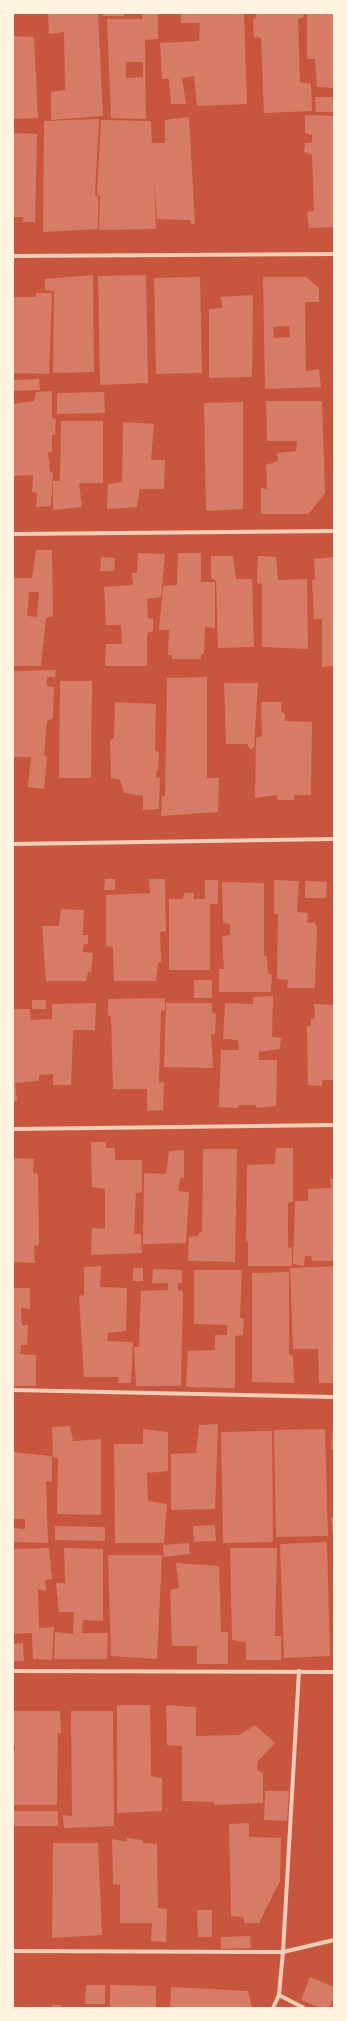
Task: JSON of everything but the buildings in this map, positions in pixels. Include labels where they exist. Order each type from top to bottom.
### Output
[{"type":"street","points":[[13,256],[334,254]]},
{"type":"street","points":[[13,534],[334,531]]},
{"type":"street","points":[[13,844],[334,839]]},
{"type":"street","points":[[13,1129],[334,1125]]},
{"type":"street","points":[[13,1390],[334,1397]]},
{"type":"street","points":[[13,1671],[334,1672]]},
{"type":"street","points":[[273,2008],[279,1995],[283,1952],[299,1671]]},
{"type":"street","points":[[13,1952],[283,1952],[334,1940]]},
{"type":"street","points":[[279,1995],[304,2008]]}]
